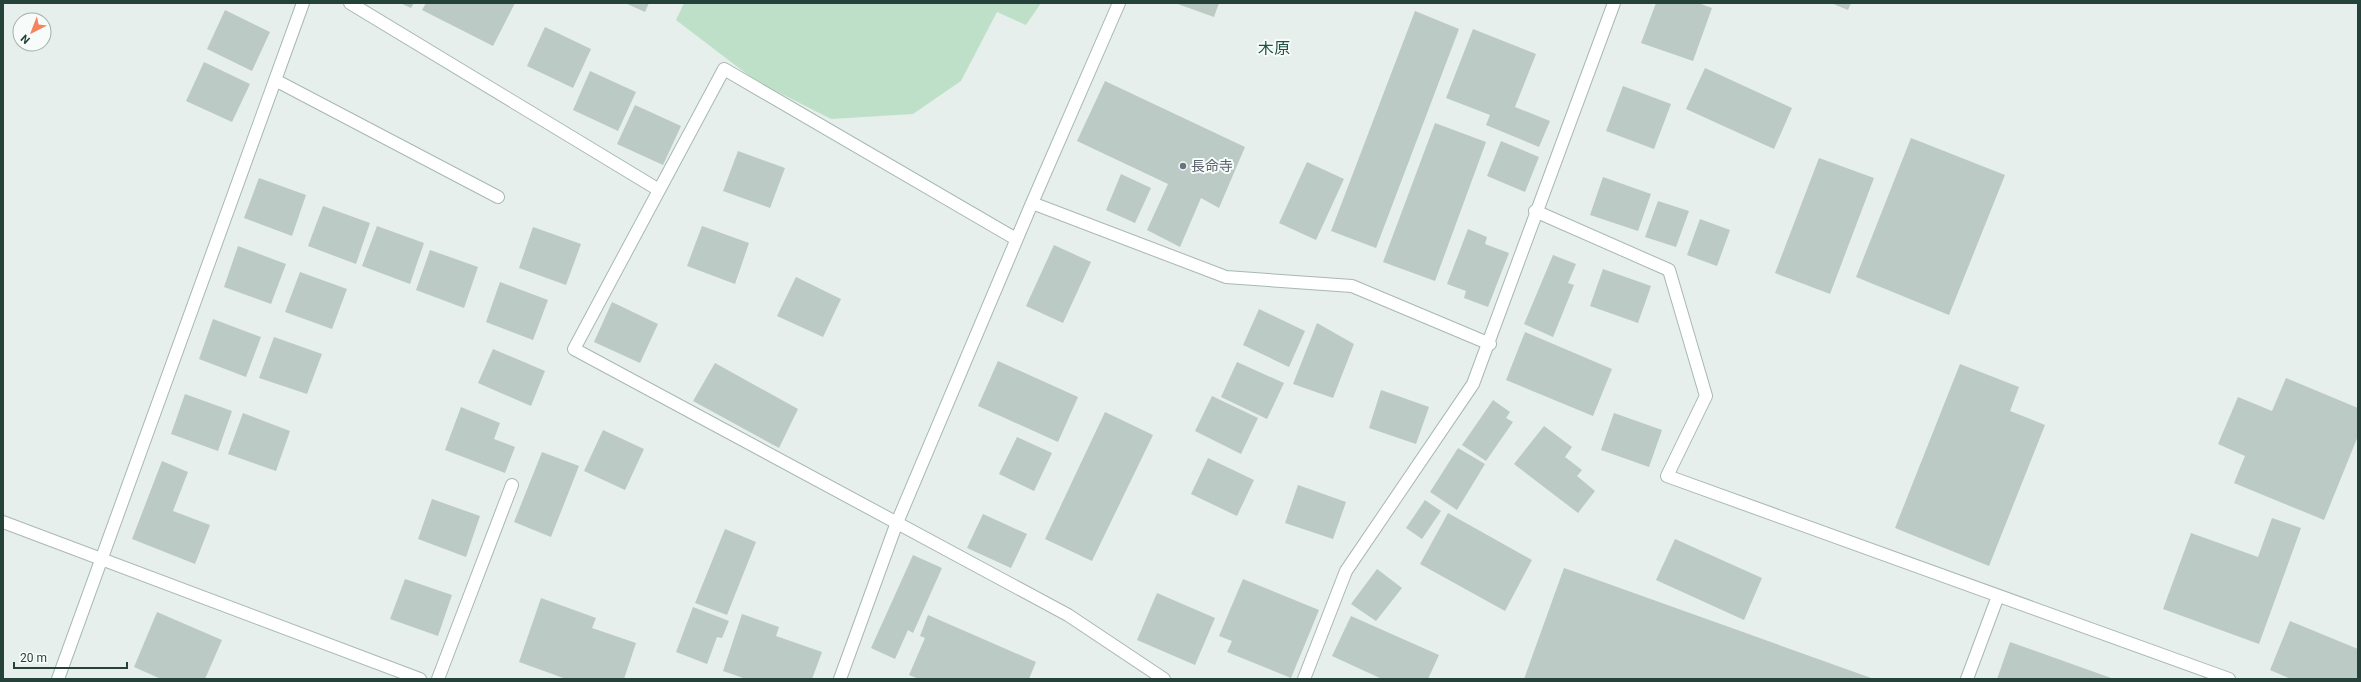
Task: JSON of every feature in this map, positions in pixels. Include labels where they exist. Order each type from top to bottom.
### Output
[{"type":"street","points":[[58,679],[303,3]]},
{"type":"street","points":[[350,3],[660,190]]},
{"type":"street","points":[[840,679],[896,524],[1016,239],[1119,3]]},
{"type":"street","points":[[1304,679],[1346,570],[1473,384],[1490,344],[1535,211],[1614,3]]},
{"type":"street","points":[[1016,239],[724,69],[574,349],[896,524],[1068,615],[1164,679]]},
{"type":"street","points":[[275,80],[498,197]]},
{"type":"street","points":[[1032,203],[1226,278],[1352,286],[1490,344]]},
{"type":"street","points":[[1535,211],[1669,270],[1706,396],[1667,476],[2228,679]]},
{"type":"street","points":[[438,679],[512,485]]},
{"type":"street","points":[[3,522],[103,558],[420,679]]},
{"type":"street","points":[[1967,679],[1998,596]]},
{"type":"green space","points":[[684,3],[1041,3],[1026,25],[997,12],[961,81],[913,114],[831,119],[756,81],[676,20]]},
{"type":"building","points":[[400,3],[414,3],[411,8]]},
{"type":"building","points":[[426,3],[515,3],[493,46],[422,10]]},
{"type":"building","points":[[625,3],[649,3],[645,12]]},
{"type":"building","points":[[1175,3],[1219,3],[1214,17]]},
{"type":"building","points":[[1656,3],[1698,3],[1712,8],[1693,61],[1641,43]]},
{"type":"building","points":[[1831,3],[1851,3],[1848,10]]},
{"type":"building","points":[[225,10],[270,32],[252,71],[207,49]]},
{"type":"building","points":[[1415,11],[1459,29],[1376,248],[1331,231]]},
{"type":"building","points":[[545,27],[591,49],[573,88],[527,66]]},
{"type":"building","points":[[1473,29],[1536,54],[1515,107],[1550,121],[1539,147],[1486,125],[1490,115],[1446,98]]},
{"type":"building","points":[[204,62],[250,84],[232,122],[186,101]]},
{"type":"building","points":[[1705,68],[1792,108],[1774,149],[1686,109]]},
{"type":"building","points":[[590,71],[636,92],[618,131],[573,110]]},
{"type":"building","name":"長命寺","points":[[1105,81],[1245,147],[1219,208],[1201,198],[1180,247],[1147,230],[1168,184],[1077,141]]},
{"type":"building","points":[[1623,86],[1671,104],[1654,149],[1606,131]]},
{"type":"building","points":[[635,105],[681,126],[663,165],[617,144]]},
{"type":"building","points":[[1435,123],[1486,142],[1435,281],[1383,262]]},
{"type":"building","points":[[1911,138],[2005,175],[1949,315],[1856,277]]},
{"type":"building","points":[[1501,141],[1539,157],[1525,192],[1487,176]]},
{"type":"building","points":[[738,151],[785,168],[770,208],[723,191]]},
{"type":"building","points":[[1819,158],[1874,178],[1830,294],[1775,273]]},
{"type":"building","points":[[1307,162],[1344,179],[1316,240],[1279,223]]},
{"type":"building","points":[[1121,174],[1151,188],[1135,223],[1106,210]]},
{"type":"building","points":[[1603,177],[1651,194],[1638,231],[1590,215]]},
{"type":"building","points":[[259,178],[306,195],[292,236],[244,218]]},
{"type":"building","points":[[1658,201],[1689,211],[1676,247],[1645,237]]},
{"type":"building","points":[[323,206],[370,223],[356,264],[308,246]]},
{"type":"building","points":[[1700,219],[1730,230],[1717,266],[1687,255]]},
{"type":"building","points":[[377,226],[424,243],[410,284],[362,266]]},
{"type":"building","points":[[702,226],[749,243],[735,284],[687,266]]},
{"type":"building","points":[[533,227],[581,244],[566,285],[519,268]]},
{"type":"building","points":[[1468,229],[1487,237],[1485,244],[1509,253],[1488,307],[1464,298],[1466,291],[1447,284]]},
{"type":"building","points":[[1054,245],[1091,262],[1063,323],[1026,306]]},
{"type":"building","points":[[238,246],[286,264],[271,304],[224,287]]},
{"type":"building","points":[[430,250],[478,267],[464,308],[416,290]]},
{"type":"building","points":[[1553,255],[1576,264],[1568,283],[1574,285],[1553,337],[1524,324]]},
{"type":"building","points":[[1603,269],[1651,286],[1638,323],[1590,306]]},
{"type":"building","points":[[300,272],[347,289],[332,329],[285,312]]},
{"type":"building","points":[[796,277],[841,299],[823,337],[777,316]]},
{"type":"building","points":[[500,282],[548,300],[533,340],[486,322]]},
{"type":"building","points":[[612,302],[658,324],[640,363],[594,342]]},
{"type":"building","points":[[1259,309],[1305,331],[1289,367],[1243,345]]},
{"type":"building","points":[[213,319],[261,337],[246,377],[199,359]]},
{"type":"building","points":[[1317,323],[1354,344],[1333,398],[1293,384]]},
{"type":"building","points":[[1525,332],[1612,369],[1593,416],[1506,380]]},
{"type":"building","points":[[274,337],[322,354],[307,394],[259,378]]},
{"type":"building","points":[[493,349],[545,371],[531,406],[478,383]]},
{"type":"building","points":[[998,361],[1078,397],[1058,442],[978,406]]},
{"type":"building","points":[[1237,362],[1284,383],[1267,419],[1221,397]]},
{"type":"building","points":[[715,363],[798,409],[779,448],[693,401]]},
{"type":"building","points":[[1960,364],[2019,387],[2010,411],[2045,425],[1989,566],[1895,528]]},
{"type":"building","points":[[2286,378],[2358,408],[2358,436],[2324,520],[2234,483],[2245,456],[2218,444],[2238,397],[2272,411]]},
{"type":"building","points":[[1381,390],[1429,407],[1416,444],[1369,428]]},
{"type":"building","points":[[185,394],[232,411],[218,451],[171,434]]},
{"type":"building","points":[[1212,396],[1258,418],[1241,454],[1195,431]]},
{"type":"building","points":[[1493,400],[1510,412],[1506,418],[1513,422],[1486,461],[1462,445]]},
{"type":"building","points":[[461,407],[500,423],[494,439],[515,447],[505,473],[445,450]]},
{"type":"building","points":[[1105,412],[1153,435],[1092,561],[1045,539]]},
{"type":"building","points":[[243,413],[290,431],[276,471],[228,454]]},
{"type":"building","points":[[1614,413],[1662,430],[1649,467],[1601,450]]},
{"type":"building","points":[[1544,426],[1572,447],[1565,457],[1582,470],[1577,476],[1595,491],[1578,513],[1514,464]]},
{"type":"building","points":[[603,430],[644,449],[625,490],[584,471]]},
{"type":"building","points":[[1017,437],[1052,453],[1034,491],[999,474]]},
{"type":"building","points":[[1458,448],[1485,464],[1457,510],[1430,492]]},
{"type":"building","points":[[542,452],[579,466],[551,537],[514,522]]},
{"type":"building","points":[[1208,458],[1254,480],[1237,516],[1191,494]]},
{"type":"building","points":[[162,461],[188,472],[173,511],[210,525],[195,564],[132,539]]},
{"type":"building","points":[[1298,485],[1346,502],[1333,539],[1285,523]]},
{"type":"building","points":[[432,499],[480,516],[466,557],[418,539]]},
{"type":"building","points":[[1425,500],[1441,511],[1422,539],[1406,528]]},
{"type":"building","points":[[1448,513],[1532,560],[1505,611],[1420,564]]},
{"type":"building","points":[[983,514],[1027,534],[1011,568],[967,548]]},
{"type":"building","points":[[2272,518],[2301,528],[2259,644],[2163,609],[2191,533],[2258,557]]},
{"type":"building","points":[[725,529],[756,542],[727,615],[695,603]]},
{"type":"building","points":[[1675,539],[1762,578],[1744,620],[1656,580]]},
{"type":"building","points":[[913,555],[942,568],[913,633],[908,630],[895,659],[871,648]]},
{"type":"building","points":[[1564,568],[1874,679],[1524,679]]},
{"type":"building","points":[[1377,569],[1402,588],[1376,621],[1351,604]]},
{"type":"building","points":[[405,579],[452,595],[438,636],[390,619]]},
{"type":"building","points":[[1243,579],[1319,610],[1291,678],[1227,652],[1232,641],[1219,636]]},
{"type":"building","points":[[1157,593],[1215,618],[1195,665],[1137,640]]},
{"type":"building","points":[[541,598],[596,618],[592,628],[636,643],[624,679],[566,679],[519,662]]},
{"type":"building","points":[[693,607],[729,621],[722,638],[717,637],[707,664],[676,652]]},
{"type":"building","points":[[157,612],[222,640],[205,679],[161,679],[134,667]]},
{"type":"building","points":[[742,614],[779,627],[776,636],[822,652],[812,679],[746,679],[723,671]]},
{"type":"building","points":[[928,615],[1036,662],[1029,679],[919,679],[909,675],[925,638],[920,636]]},
{"type":"building","points":[[1351,616],[1439,655],[1428,679],[1382,679],[1332,656]]},
{"type":"building","points":[[2290,621],[2358,649],[2358,679],[2291,679],[2270,670]]},
{"type":"building","points":[[2010,642],[2114,679],[1997,679]]},
{"type":"place","name":"長命寺","points":[[1183,166]]},
{"type":"district","name":"木原","points":[[1274,48]]}]
